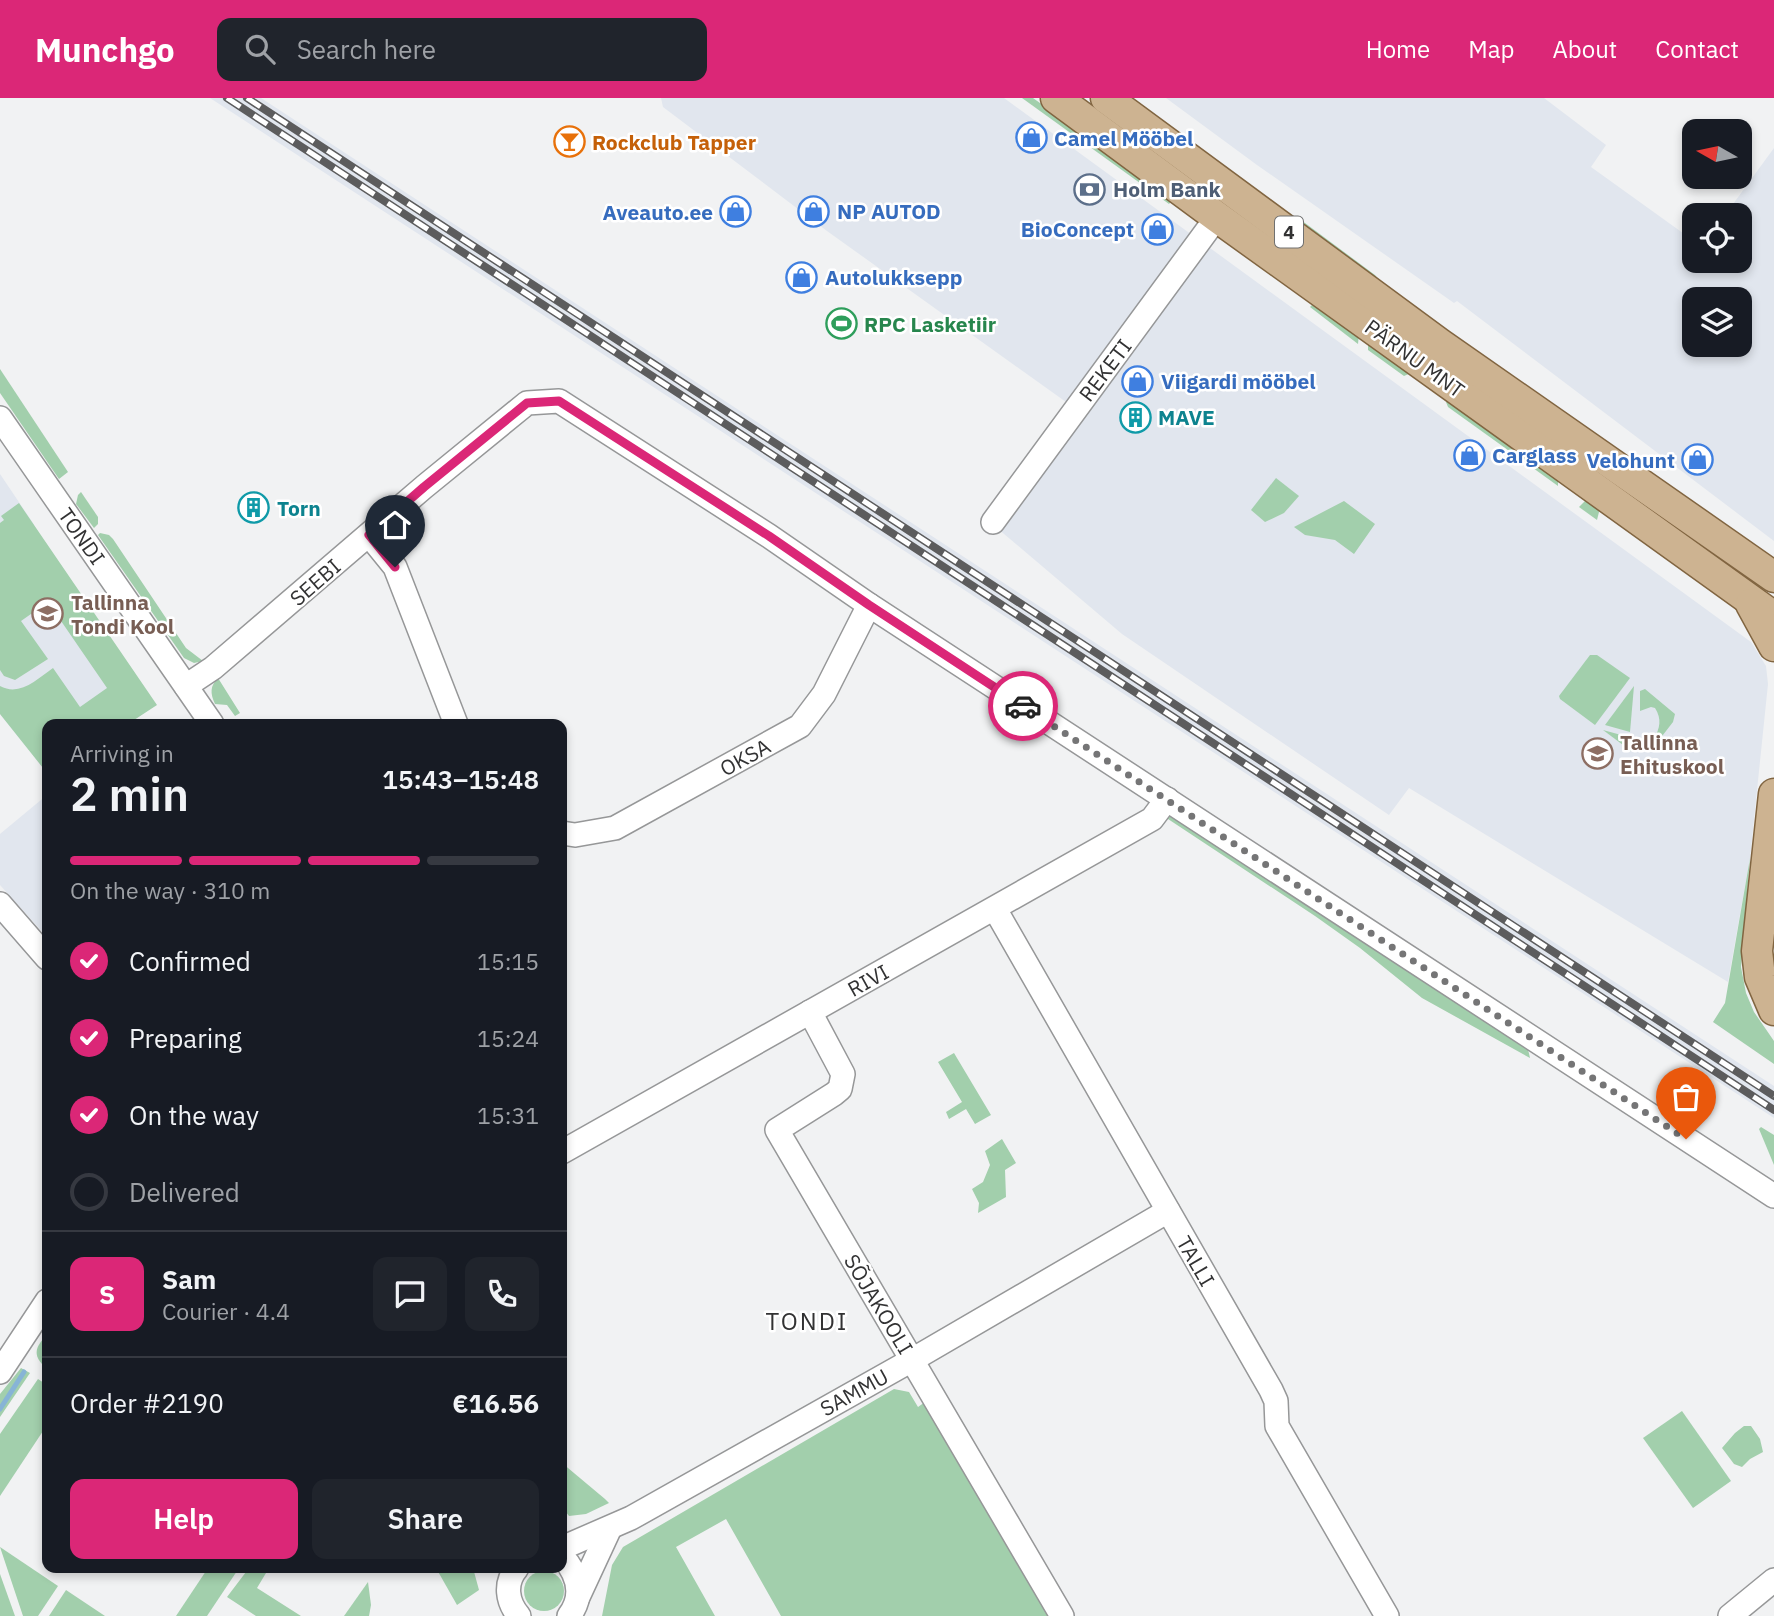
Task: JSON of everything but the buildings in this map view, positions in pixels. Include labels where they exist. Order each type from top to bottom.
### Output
[{"type":"main road","name":"PÄRNU MNT","points":[[1056,98],[1217,217],[1774,617]]},
{"type":"main road","name":"PÄRNU MNT","points":[[1106,98],[1440,344],[1774,577]]},
{"type":"main road","points":[[1747,598],[1774,646]]},
{"type":"main road","points":[[1774,794],[1757,951],[1759,977],[1774,1010]]},
{"type":"street","name":"REKETI","points":[[993,522],[1217,217]]},
{"type":"street","name":"SEEBI","points":[[186,686],[213,668],[424,487],[527,403],[559,401],[1774,1196]]},
{"type":"street","name":"TONDI","points":[[0,418],[209,719]]},
{"type":"street","points":[[369,535],[395,567],[454,719]]},
{"type":"street","name":"OKSA","points":[[567,834],[575,835],[615,828],[800,726],[824,694],[869,605]]},
{"type":"street","name":"RIVI","points":[[567,1149],[1152,819],[1167,799]]},
{"type":"street","points":[[0,904],[42,952]]},
{"type":"street","name":"TALLI","points":[[995,909],[1271,1390],[1276,1401],[1277,1426],[1387,1616]]},
{"type":"street","name":"SÕJAKOOLI","points":[[810,1012],[843,1074],[843,1081],[835,1094],[777,1130],[1062,1616]]},
{"type":"street","name":"SAMMU","points":[[567,1546],[610,1528],[912,1360],[1168,1210]]},
{"type":"street","points":[[0,1372],[7,1346],[42,1307]]},
{"type":"street","points":[[574,1607],[610,1528]]},
{"type":"street","points":[[567,1563],[575,1574],[574,1607]]},
{"type":"street","points":[[513,1613],[508,1592],[514,1573]]},
{"type":"street","points":[[1730,1616],[1774,1580]]},
{"type":"shaded area","points":[[210,98],[261,98],[1774,1086],[1774,1118]]},
{"type":"shaded area","points":[[661,98],[1004,98],[1751,642],[1766,666],[1768,684],[1750,858],[1728,982],[1409,788],[1389,815],[1122,634],[997,528],[1080,412],[827,231],[663,107]]},
{"type":"shaded area","points":[[1166,98],[1544,98],[1606,145],[1591,167],[1682,232],[1682,273],[1752,273],[1752,203],[1734,203],[1744,189],[1752,189],[1752,178],[1774,148],[1774,541],[1457,301],[1454,303]]},
{"type":"shaded area","name":"Tallinna Tondi Kool","points":[[0,474],[33,523],[126,719],[42,719],[42,767],[0,714]]},
{"type":"shaded area","points":[[42,799],[42,931],[0,885],[0,834]]},
{"type":"green space","points":[[1022,98],[1033,98],[1173,199],[1169,204]]},
{"type":"green space","points":[[1301,220],[1375,275],[1380,281],[1297,226]]},
{"type":"green space","points":[[1312,305],[1359,334],[1358,344],[1310,307]]},
{"type":"green space","points":[[1368,339],[1411,373],[1404,376],[1368,350]]},
{"type":"green space","points":[[0,369],[68,472],[59,479],[0,393]]},
{"type":"green space","points":[[1448,399],[1558,479],[1558,486],[1448,407]]},
{"type":"green space","points":[[1276,478],[1299,496],[1284,513],[1265,522],[1251,510]]},
{"type":"green space","points":[[81,492],[98,517],[98,524],[94,528],[76,504]]},
{"type":"green space","points":[[1586,500],[1600,508],[1597,520],[1579,507]]},
{"type":"green space","points":[[1344,501],[1375,524],[1354,554],[1335,540],[1305,535],[1294,527]]},
{"type":"green space","name":"Tallinna Tondi Kool","points":[[19,503],[157,705],[136,719],[42,719],[42,767],[0,714],[0,686],[7,689],[21,688],[53,668],[80,707],[107,688],[48,602],[21,621],[48,659],[15,680],[4,676],[0,670],[0,523],[4,520],[1,516]]},
{"type":"green space","points":[[100,533],[113,539],[186,648],[203,661],[194,663],[184,658],[98,535]]},
{"type":"green space","points":[[1590,655],[1597,655],[1630,678],[1595,725],[1559,696]]},
{"type":"green space","points":[[218,678],[240,713],[235,716],[227,705],[215,704],[212,690]]},
{"type":"green space","points":[[1634,686],[1630,732],[1605,725]]},
{"type":"green space","points":[[1645,689],[1675,714],[1673,722],[1659,740],[1654,739],[1659,723],[1655,708],[1640,711],[1640,691]]},
{"type":"green space","points":[[1603,730],[1632,738],[1631,751]]},
{"type":"green space","points":[[1168,815],[1172,815],[1527,1045],[1530,1058],[1422,998],[1360,948],[1168,819]]},
{"type":"green space","points":[[1750,858],[1741,967],[1746,993],[1754,1012],[1774,1041],[1774,1064],[1713,1022],[1725,1003]]},
{"type":"green space","points":[[954,1053],[991,1115],[975,1124],[966,1109],[949,1119],[946,1112],[962,1102],[938,1062]]},
{"type":"green space","points":[[1761,1127],[1774,1135],[1774,1165],[1759,1129]]},
{"type":"green space","points":[[1002,1139],[1016,1163],[1005,1170],[1006,1197],[978,1213],[979,1203],[972,1189],[983,1182],[990,1165],[985,1151]]},
{"type":"green space","points":[[42,1341],[42,1364],[37,1353]]},
{"type":"green space","points":[[21,1368],[30,1373],[0,1417],[0,1394]]},
{"type":"green space","points":[[38,1379],[42,1382],[42,1433],[0,1496],[0,1434]]},
{"type":"green space","points":[[894,1389],[909,1392],[918,1407],[925,1402],[992,1515],[1003,1540],[1008,1542],[1050,1616],[781,1616],[726,1519],[676,1547],[715,1616],[602,1616],[612,1565],[623,1547]]},
{"type":"green space","points":[[1682,1411],[1731,1481],[1693,1508],[1643,1438]]},
{"type":"green space","points":[[1744,1426],[1751,1426],[1760,1439],[1763,1452],[1742,1467],[1734,1464],[1722,1448]]},
{"type":"green space","points":[[567,1467],[609,1503],[586,1514],[569,1516]]},
{"type":"green space","points":[[0,1547],[58,1586],[38,1616],[23,1616]]},
{"type":"green space","points":[[205,1573],[236,1573],[207,1616],[176,1616]]},
{"type":"green space","points":[[245,1573],[266,1573],[257,1588],[301,1616],[256,1616],[227,1597]]},
{"type":"green space","points":[[439,1573],[474,1573],[479,1590],[457,1605]]},
{"type":"green space","points":[[535,1573],[553,1573],[563,1583],[563,1599],[552,1610],[536,1610],[525,1599],[525,1583]]},
{"type":"green space","points":[[0,1574],[15,1616],[0,1616]]},
{"type":"green space","points":[[368,1582],[371,1605],[369,1616],[344,1616]]},
{"type":"green space","points":[[66,1590],[105,1616],[49,1616]]},
{"type":"waterway","points":[[0,1409],[24,1372]]},
{"type":"railway","points":[[227,98],[1774,1110]]},
{"type":"railway","points":[[247,98],[1774,1096]]},
{"type":"way so far","points":[[1023,706],[1686,1139]]},
{"type":"place","name":"Camel Mööbel","points":[[1031,138]]},
{"type":"place","name":"Rockclub Tapper","points":[[569,142]]},
{"type":"place","name":"Holm Bank","points":[[1090,189]]},
{"type":"place","name":"NP AUTOD","points":[[814,211]]},
{"type":"place","name":"Aveauto.ee","points":[[736,212]]},
{"type":"place","name":"BioConcept","points":[[1157,229]]},
{"type":"place","name":"Autolukksepp","points":[[802,277]]},
{"type":"place","name":"RPC Lasketiir","points":[[841,324]]},
{"type":"place","name":"Viigardi mööbel","points":[[1138,381]]},
{"type":"place","name":"MAVE","points":[[1135,417]]},
{"type":"place","name":"Carglass","points":[[1469,455]]},
{"type":"place","name":"Velohunt","points":[[1698,460]]},
{"type":"place","name":"Torn","points":[[254,508]]},
{"type":"place","name":"Tallinna Tondi Kool","points":[[48,614]]},
{"type":"place","name":"Tallinna Ehituskool","points":[[1597,754]]},
{"type":"district","name":"TONDI","points":[[807,1321]]},
{"type":"route","points":[[395,567],[369,535],[527,403],[559,401],[769,536],[1023,706]]}]
